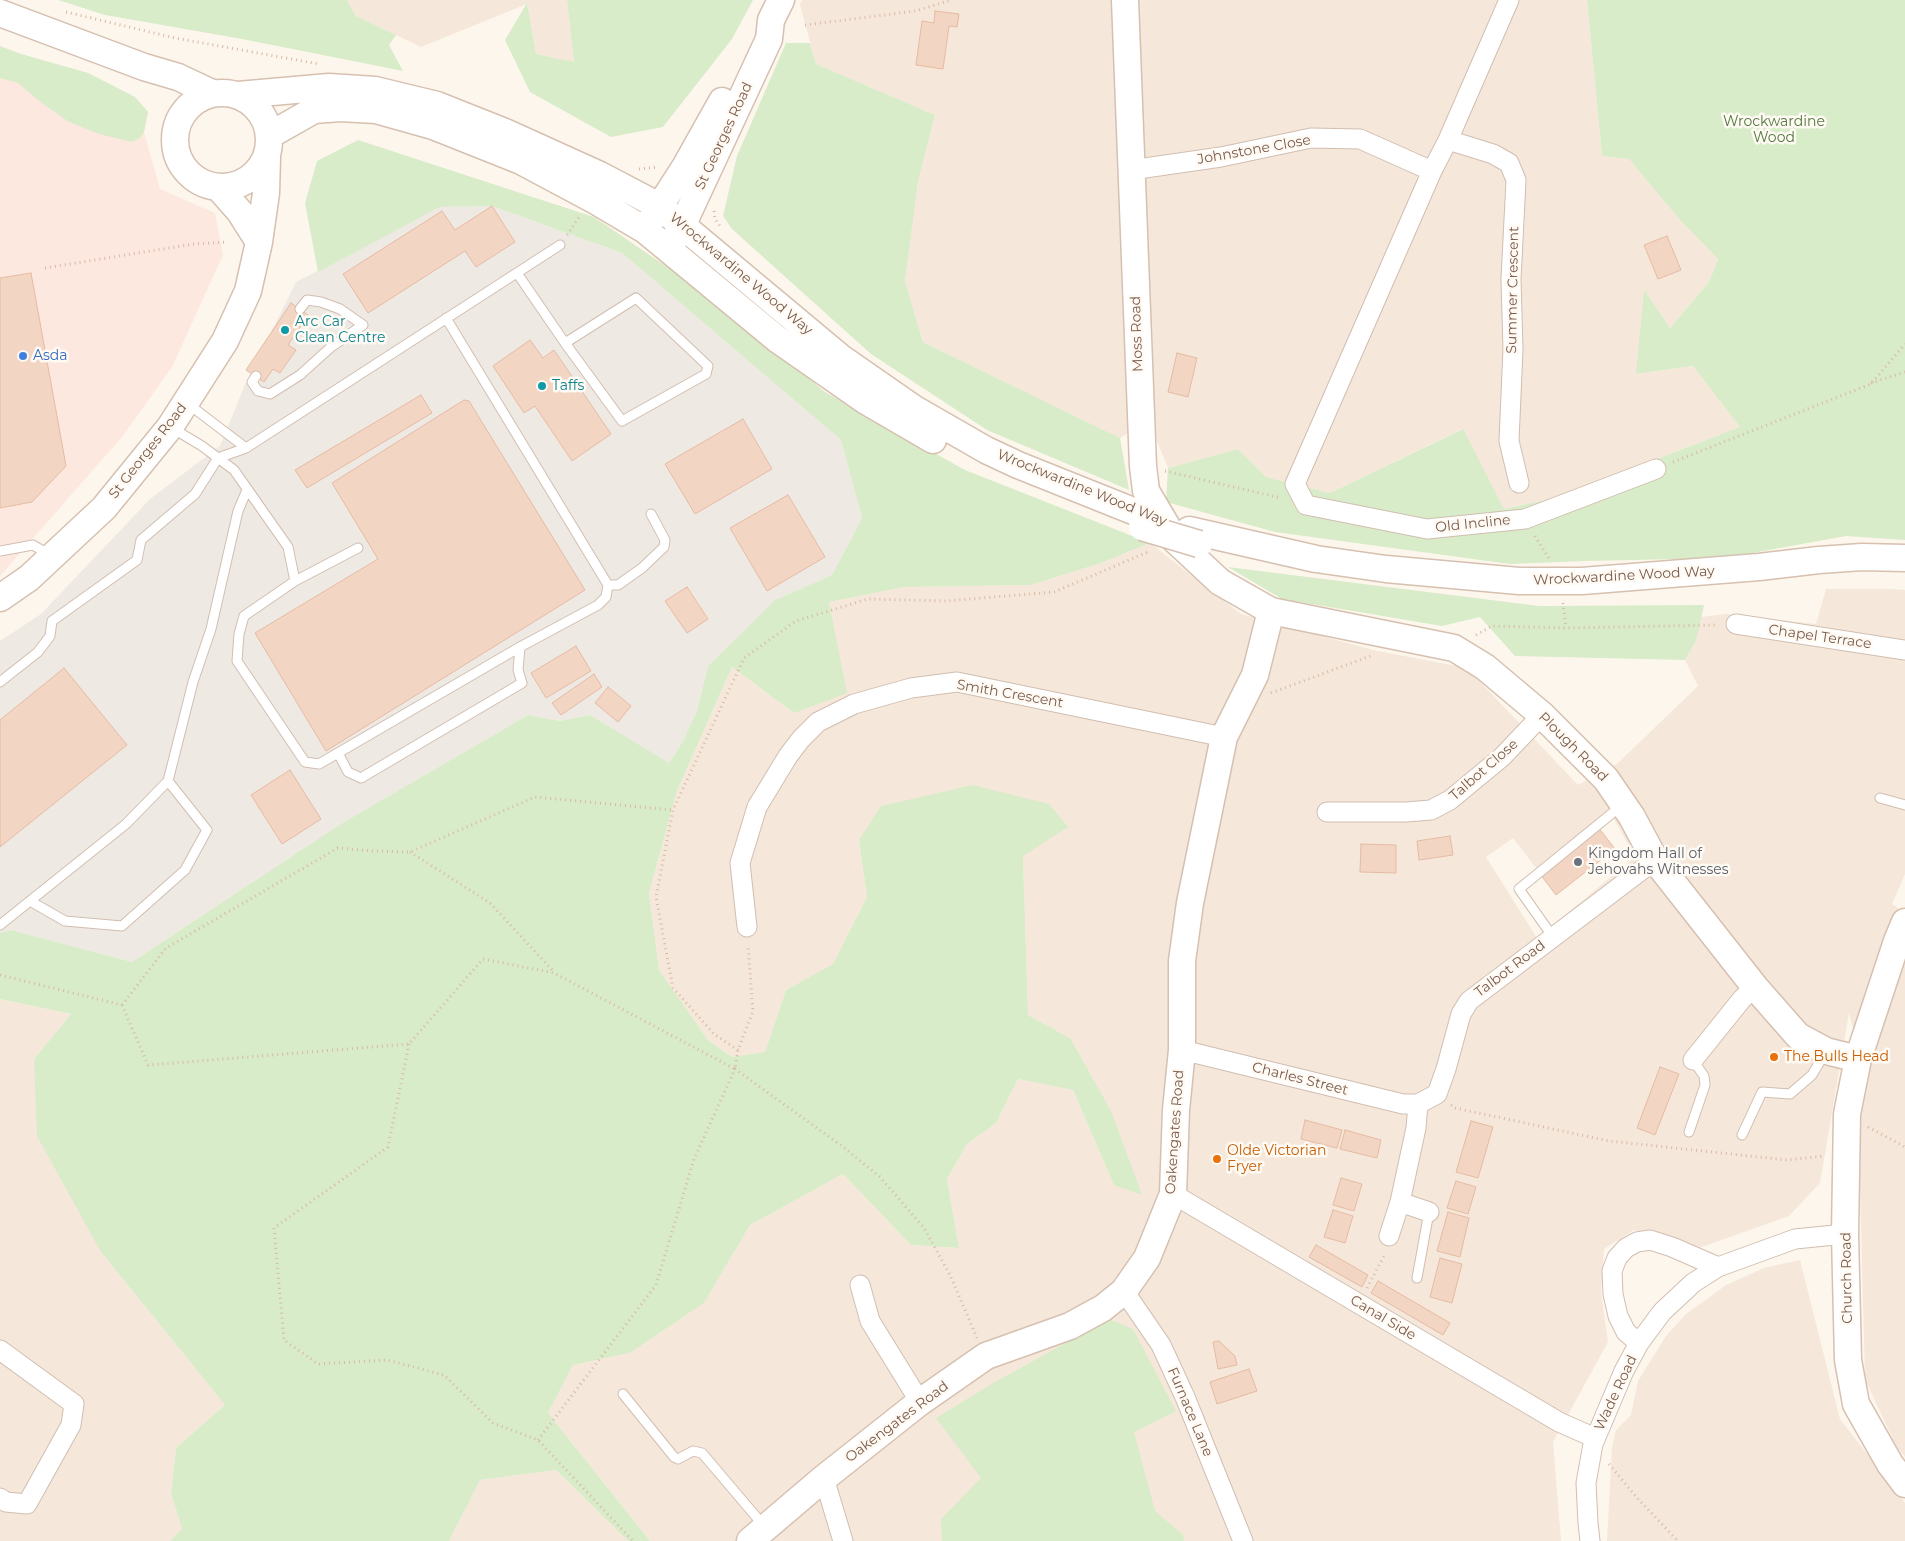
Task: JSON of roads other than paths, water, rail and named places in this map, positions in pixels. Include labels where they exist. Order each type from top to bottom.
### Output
[{"type":"street","name":"Moss Road","points":[[1125,0],[1143,466],[1146,491],[1188,538],[1220,582],[1271,611]]},
{"type":"street","points":[[1432,171],[1448,140],[1509,0]]},
{"type":"street","name":"St Georges Road","points":[[645,230],[706,132],[759,32],[776,10]]},
{"type":"street","name":"St Georges Road","points":[[668,248],[683,224],[769,40],[776,10]]},
{"type":"street","points":[[0,13],[144,67],[178,77],[212,93]]},
{"type":"street","points":[[144,67],[169,93],[180,118]]},
{"type":"street","name":"Wrockwardine Wood Way","points":[[238,95],[328,87],[375,90],[437,105],[504,132],[600,175],[659,206],[683,224],[841,358],[914,408],[1002,458],[1140,520]]},
{"type":"street","points":[[226,92],[238,95],[254,104],[265,118],[268,146],[256,174],[238,184],[218,187],[196,180],[181,164],[176,154],[174,143],[176,126],[180,118],[188,106],[199,98],[212,93],[226,92]]},
{"type":"street","name":"Wrockwardine Wood Way","points":[[268,146],[314,110],[340,108],[376,110],[433,126],[520,161],[596,201],[645,230],[777,339],[866,401],[939,444],[1036,489],[1140,520],[1188,538],[1282,564],[1402,584],[1481,591],[1561,589],[1635,593],[1788,579],[1883,574],[1905,575]]},
{"type":"street","name":"Johnstone Close","points":[[1131,170],[1221,157],[1311,138],[1360,139],[1432,171]]},
{"type":"street","name":"Summer Crescent","points":[[1448,140],[1493,154],[1509,163],[1516,180],[1512,279],[1513,349],[1509,441],[1519,483]]},
{"type":"street","name":"St Georges Road","points":[[0,598],[28,578],[104,508],[170,427],[225,341],[248,291],[259,242],[266,193],[268,146]]},
{"type":"street","name":"Old Incline","points":[[1432,171],[1295,484],[1306,505],[1427,529],[1524,519],[1656,469]]},
{"type":"street","points":[[218,187],[240,212],[259,242]]},
{"type":"street","name":"Wrockwardine Wood Way","points":[[1561,589],[1828,559],[1862,557],[1905,558]]},
{"type":"street","name":"Plough Road","points":[[1271,611],[1454,648],[1486,667],[1542,715],[1606,779],[1623,804],[1655,860],[1755,987],[1798,1036],[1826,1051],[1858,1059]]},
{"type":"street","name":"Oakengates Road","points":[[758,1535],[824,1478],[920,1402],[986,1356],[1070,1326],[1103,1308],[1124,1291],[1147,1258],[1173,1194],[1176,1110],[1182,1050],[1182,961],[1188,911],[1224,737],[1256,675],[1271,611]]},
{"type":"street","name":"Chapel Terrace","points":[[1736,624],[1905,650]]},
{"type":"street","name":"Smith Crescent","points":[[747,927],[740,863],[757,807],[788,756],[801,739],[818,722],[854,704],[912,688],[957,682],[1224,737]]},
{"type":"street","name":"Talbot Close","points":[[1327,812],[1406,812],[1431,810],[1450,800],[1502,757],[1542,715]]},
{"type":"street","name":"Talbot Road","points":[[1418,1104],[1437,1094],[1446,1070],[1461,1014],[1469,1001],[1655,860]]},
{"type":"street","name":"Church Road","points":[[1905,922],[1858,1059],[1847,1114],[1845,1234],[1848,1360],[1856,1404],[1890,1464],[1905,1484]]},
{"type":"street","points":[[1693,1060],[1742,998],[1755,987]]},
{"type":"street","name":"Charles Street","points":[[1182,1050],[1403,1104],[1418,1104]]},
{"type":"street","points":[[1389,1236],[1400,1202],[1416,1128],[1418,1104]]},
{"type":"street","name":"Canal Side","points":[[1173,1194],[1594,1441]]},
{"type":"street","points":[[1400,1202],[1429,1212]]},
{"type":"street","name":"Wade Road","points":[[1590,1541],[1586,1483],[1594,1441],[1624,1371],[1639,1343],[1662,1312],[1693,1283],[1718,1267],[1795,1239],[1845,1234]]},
{"type":"street","name":"Wade Road","points":[[1639,1343],[1626,1332],[1618,1316],[1614,1294],[1612,1272],[1617,1258],[1626,1248],[1638,1242],[1650,1240],[1672,1247],[1718,1267]]},
{"type":"street","points":[[860,1285],[870,1321],[920,1402]]},
{"type":"street","name":"Furnace Lane","points":[[1124,1291],[1161,1345],[1185,1397],[1243,1541]]},
{"type":"street","points":[[0,1350],[74,1404],[71,1425],[28,1504],[6,1502],[0,1498]]},
{"type":"street","points":[[824,1478],[843,1541]]},
{"type":"lane","points":[[0,682],[38,652],[50,636],[52,622],[137,560],[141,540],[195,494],[218,458],[246,448],[560,245]]},
{"type":"lane","points":[[517,274],[565,343],[622,421],[706,374],[708,366],[636,298],[565,343]]},
{"type":"lane","points":[[256,376],[252,382],[258,391],[270,394],[300,375],[331,348],[363,325],[340,309],[321,302],[307,300],[300,309]]},
{"type":"lane","points":[[358,548],[295,581],[244,616],[239,634],[237,661],[305,762],[319,764],[520,647],[598,605],[606,597],[608,585],[446,318]]},
{"type":"lane","points":[[186,403],[246,448]]},
{"type":"lane","points":[[170,427],[202,446],[234,470],[288,547],[295,581]]},
{"type":"lane","points":[[0,925],[126,824],[168,781],[193,682],[211,629],[238,511],[247,490]]},
{"type":"lane","points":[[608,585],[618,585],[642,568],[664,547],[665,540],[652,514]]},
{"type":"lane","points":[[0,552],[34,545],[52,557]]},
{"type":"lane","points":[[338,753],[348,772],[360,778],[522,683],[518,670],[520,647]]},
{"type":"lane","points":[[30,901],[65,921],[122,926],[185,870],[207,830],[168,781]]},
{"type":"lane","points":[[1880,798],[1905,805]]},
{"type":"lane","points":[[1553,937],[1519,889],[1623,804]]},
{"type":"lane","points":[[1742,1135],[1762,1092],[1790,1094],[1812,1075],[1826,1051]]},
{"type":"lane","points":[[1689,1132],[1705,1085],[1704,1076],[1693,1060]]},
{"type":"lane","points":[[1417,1278],[1429,1212]]},
{"type":"lane","points":[[623,1394],[674,1457],[678,1458],[693,1451],[704,1456],[758,1535]]},
{"type":"place","name":"Arc Car Clean Centre","points":[[285,330]]},
{"type":"place","name":"Asda","points":[[23,356]]},
{"type":"place","name":"Taffs","points":[[542,386]]},
{"type":"place","name":"Kingdom Hall of Jehovahs Witnesses","points":[[1578,862]]},
{"type":"place","name":"The Bulls Head","points":[[1774,1057]]},
{"type":"place","name":"Olde Victorian Fryer","points":[[1217,1159]]},
{"type":"park label","name":"Wrockwardine Wood","points":[[1774,130]]}]
